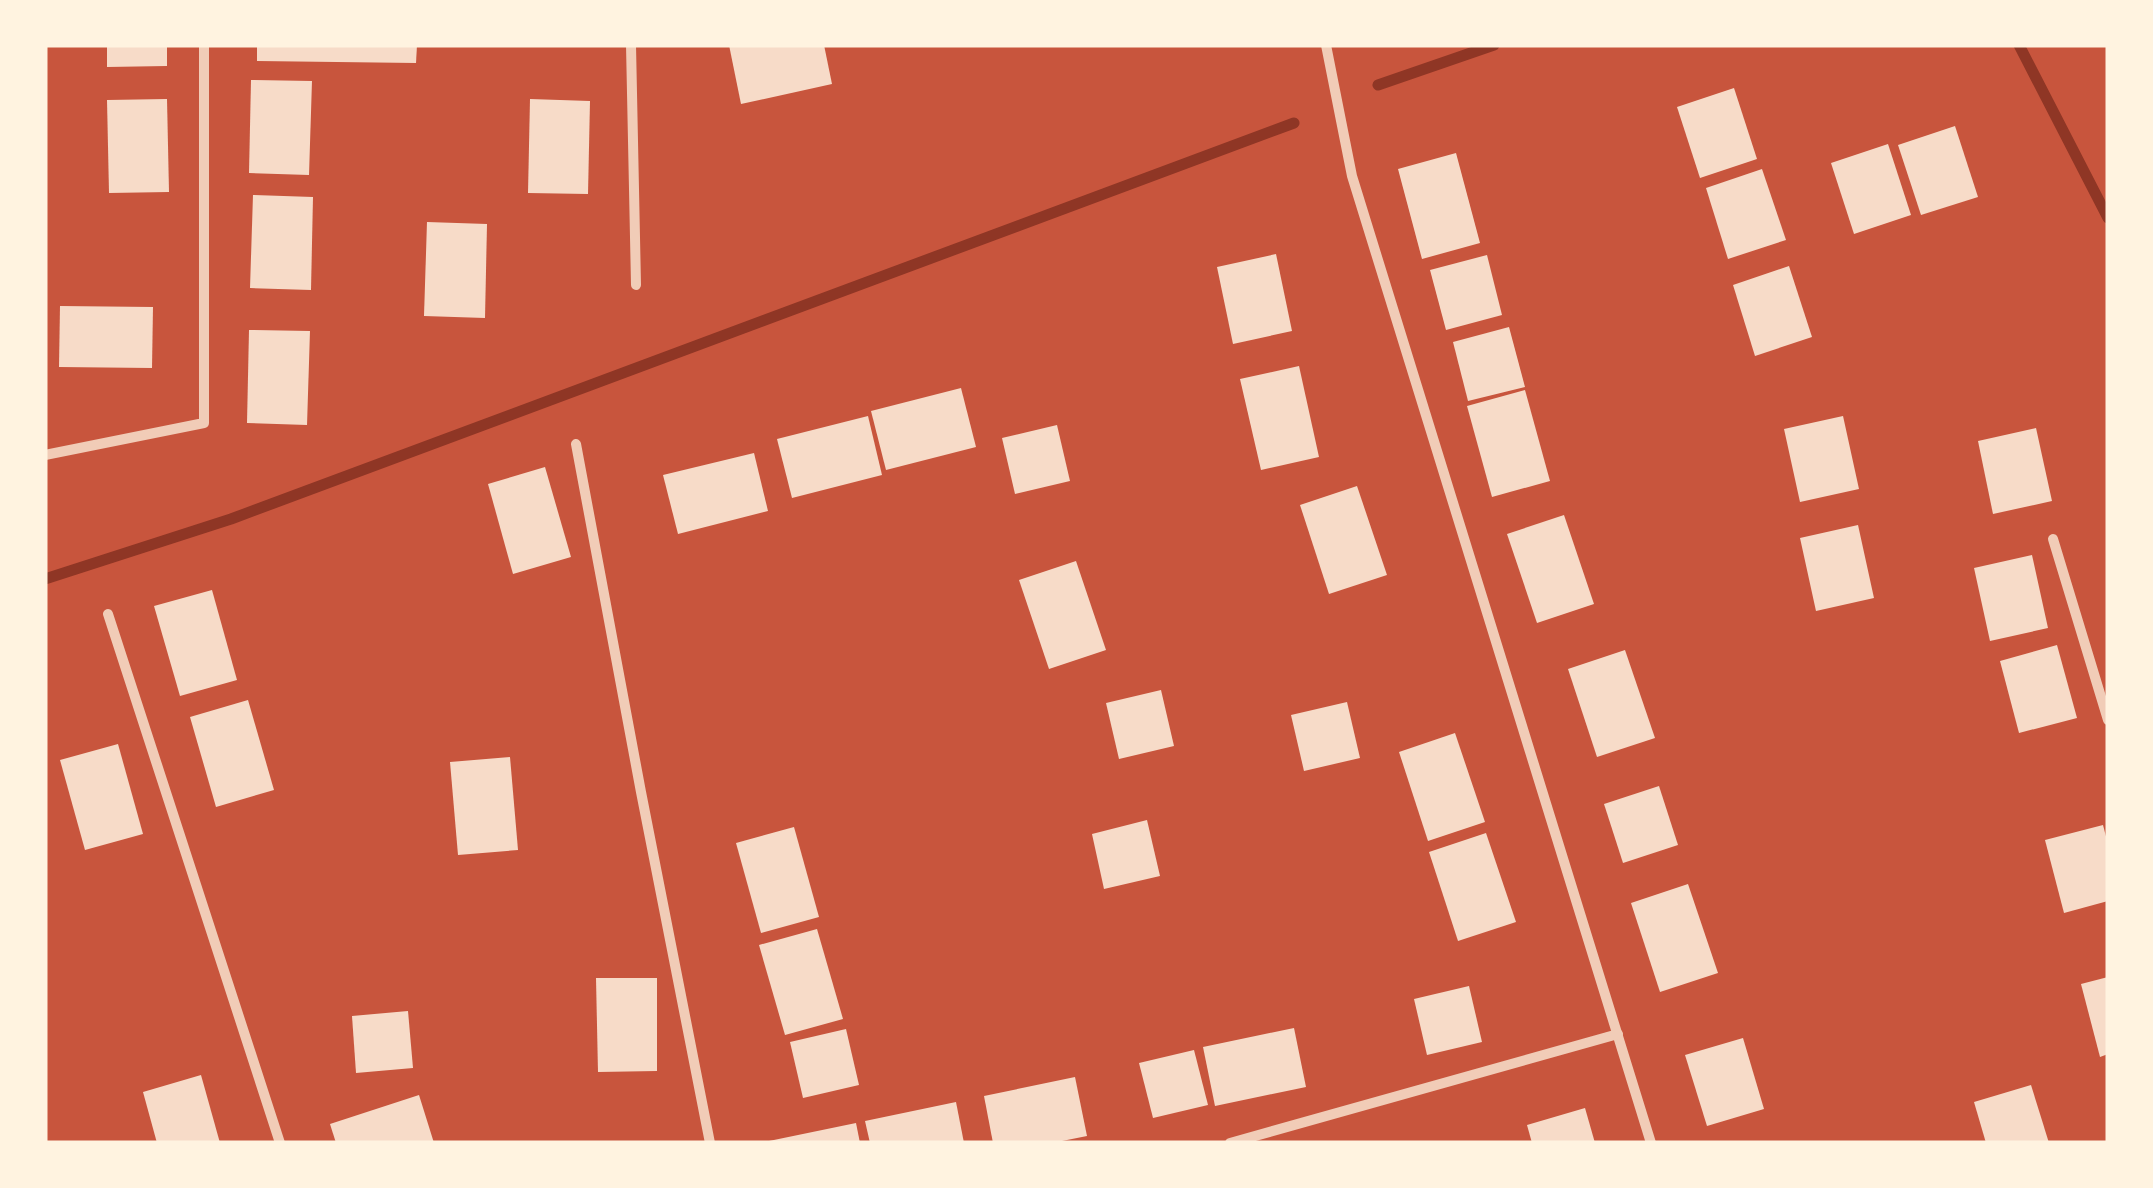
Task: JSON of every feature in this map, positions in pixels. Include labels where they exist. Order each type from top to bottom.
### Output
[{"type":"street","points":[[45,456],[204,423],[204,45]]},
{"type":"street","points":[[632,45],[636,285]]},
{"type":"street","points":[[1326,45],[1352,176],[1651,1143]]},
{"type":"street","points":[[576,444],[710,1143]]},
{"type":"street","points":[[2053,539],[2108,720]]},
{"type":"street","points":[[108,614],[280,1143]]},
{"type":"street","points":[[1230,1143],[1618,1034]]},
{"type":"building","points":[[107,45],[167,45],[167,66],[107,67]]},
{"type":"building","points":[[257,45],[417,45],[416,63],[257,61]]},
{"type":"building","points":[[729,45],[824,45],[832,84],[741,104]]},
{"type":"building","points":[[251,80],[312,81],[309,175],[249,173]]},
{"type":"building","points":[[1734,88],[1757,159],[1700,178],[1677,107]]},
{"type":"building","points":[[167,99],[169,192],[109,193],[107,100]]},
{"type":"building","points":[[530,99],[590,101],[588,194],[528,193]]},
{"type":"building","points":[[1955,126],[1978,197],[1921,215],[1898,145]]},
{"type":"building","points":[[1888,144],[1911,215],[1854,234],[1831,163]]},
{"type":"building","points":[[1456,153],[1480,243],[1422,259],[1398,169]]},
{"type":"building","points":[[1762,169],[1786,240],[1728,259],[1706,188]]},
{"type":"building","points":[[253,195],[313,197],[311,290],[250,288]]},
{"type":"building","points":[[427,222],[487,224],[485,318],[424,316]]},
{"type":"building","points":[[1276,254],[1292,331],[1233,344],[1217,267]]},
{"type":"building","points":[[1487,255],[1502,315],[1446,330],[1430,270]]},
{"type":"building","points":[[1789,266],[1812,337],[1755,356],[1733,285]]},
{"type":"building","points":[[60,306],[153,307],[152,368],[59,367]]},
{"type":"building","points":[[1509,327],[1525,387],[1468,401],[1453,342]]},
{"type":"building","points":[[249,330],[310,331],[307,425],[247,423]]},
{"type":"building","points":[[1299,366],[1319,457],[1261,470],[1240,379]]},
{"type":"building","points":[[961,388],[976,447],[886,470],[871,411]]},
{"type":"building","points":[[1525,390],[1550,481],[1492,497],[1467,406]]},
{"type":"building","points":[[868,416],[882,475],[792,498],[777,439]]},
{"type":"building","points":[[1843,416],[1859,489],[1800,502],[1784,429]]},
{"type":"building","points":[[1057,425],[1070,481],[1015,494],[1002,438]]},
{"type":"building","points":[[2036,428],[2052,501],[1993,514],[1978,441]]},
{"type":"building","points":[[754,453],[768,511],[678,534],[663,475]]},
{"type":"building","points":[[545,467],[571,557],[513,574],[488,484]]},
{"type":"building","points":[[1357,486],[1387,575],[1329,594],[1300,505]]},
{"type":"building","points":[[1564,515],[1594,604],[1537,623],[1507,534]]},
{"type":"building","points":[[1858,525],[1874,598],[1816,611],[1800,538]]},
{"type":"building","points":[[2032,555],[2048,628],[1990,641],[1974,568]]},
{"type":"building","points":[[1076,561],[1106,650],[1049,669],[1019,580]]},
{"type":"building","points":[[212,590],[237,680],[180,696],[154,606]]},
{"type":"building","points":[[2057,645],[2077,718],[2019,733],[2000,661]]},
{"type":"building","points":[[1625,650],[1655,738],[1597,757],[1568,669]]},
{"type":"building","points":[[1161,690],[1174,746],[1119,759],[1106,703]]},
{"type":"building","points":[[248,700],[274,790],[216,807],[190,717]]},
{"type":"building","points":[[1347,702],[1360,758],[1304,771],[1291,715]]},
{"type":"building","points":[[1455,733],[1485,822],[1428,841],[1399,752]]},
{"type":"building","points":[[118,744],[143,834],[85,850],[60,760]]},
{"type":"building","points":[[510,757],[518,850],[458,855],[450,762]]},
{"type":"building","points":[[1659,786],[1678,845],[1623,863],[1604,804]]},
{"type":"building","points":[[1147,820],[1160,876],[1104,889],[1092,834]]},
{"type":"building","points":[[2103,825],[2108,844],[2108,901],[2064,913],[2045,840]]},
{"type":"building","points":[[794,827],[819,917],[761,933],[736,843]]},
{"type":"building","points":[[1486,833],[1516,922],[1458,941],[1429,852]]},
{"type":"building","points":[[1688,884],[1718,973],[1660,992],[1631,903]]},
{"type":"building","points":[[817,929],[843,1019],[785,1035],[759,945]]},
{"type":"building","points":[[2108,977],[2108,1054],[2100,1057],[2081,984]]},
{"type":"building","points":[[596,978],[657,978],[657,1071],[598,1072]]},
{"type":"building","points":[[1469,986],[1482,1042],[1427,1055],[1414,999]]},
{"type":"building","points":[[408,1011],[413,1068],[356,1073],[352,1016]]},
{"type":"building","points":[[1294,1028],[1306,1087],[1215,1106],[1203,1047]]},
{"type":"building","points":[[846,1029],[859,1085],[803,1098],[790,1042]]},
{"type":"building","points":[[1743,1038],[1764,1109],[1707,1126],[1685,1055]]},
{"type":"building","points":[[1194,1050],[1208,1105],[1153,1118],[1139,1063]]},
{"type":"building","points":[[201,1075],[220,1143],[157,1143],[143,1092]]},
{"type":"building","points":[[1075,1077],[1087,1136],[1052,1143],[993,1143],[984,1096]]},
{"type":"building","points":[[2031,1085],[2049,1143],[1986,1143],[1974,1102]]},
{"type":"building","points":[[419,1095],[434,1143],[336,1143],[330,1124]]},
{"type":"building","points":[[956,1102],[964,1143],[870,1143],[865,1121]]},
{"type":"building","points":[[1585,1108],[1595,1143],[1532,1143],[1527,1125]]},
{"type":"building","points":[[856,1123],[860,1143],[769,1143],[769,1141]]},
{"type":"waterway","points":[[1378,85],[1494,45]]},
{"type":"waterway","points":[[2019,45],[2108,218]]},
{"type":"waterway","points":[[45,579],[231,519],[1294,123]]}]
